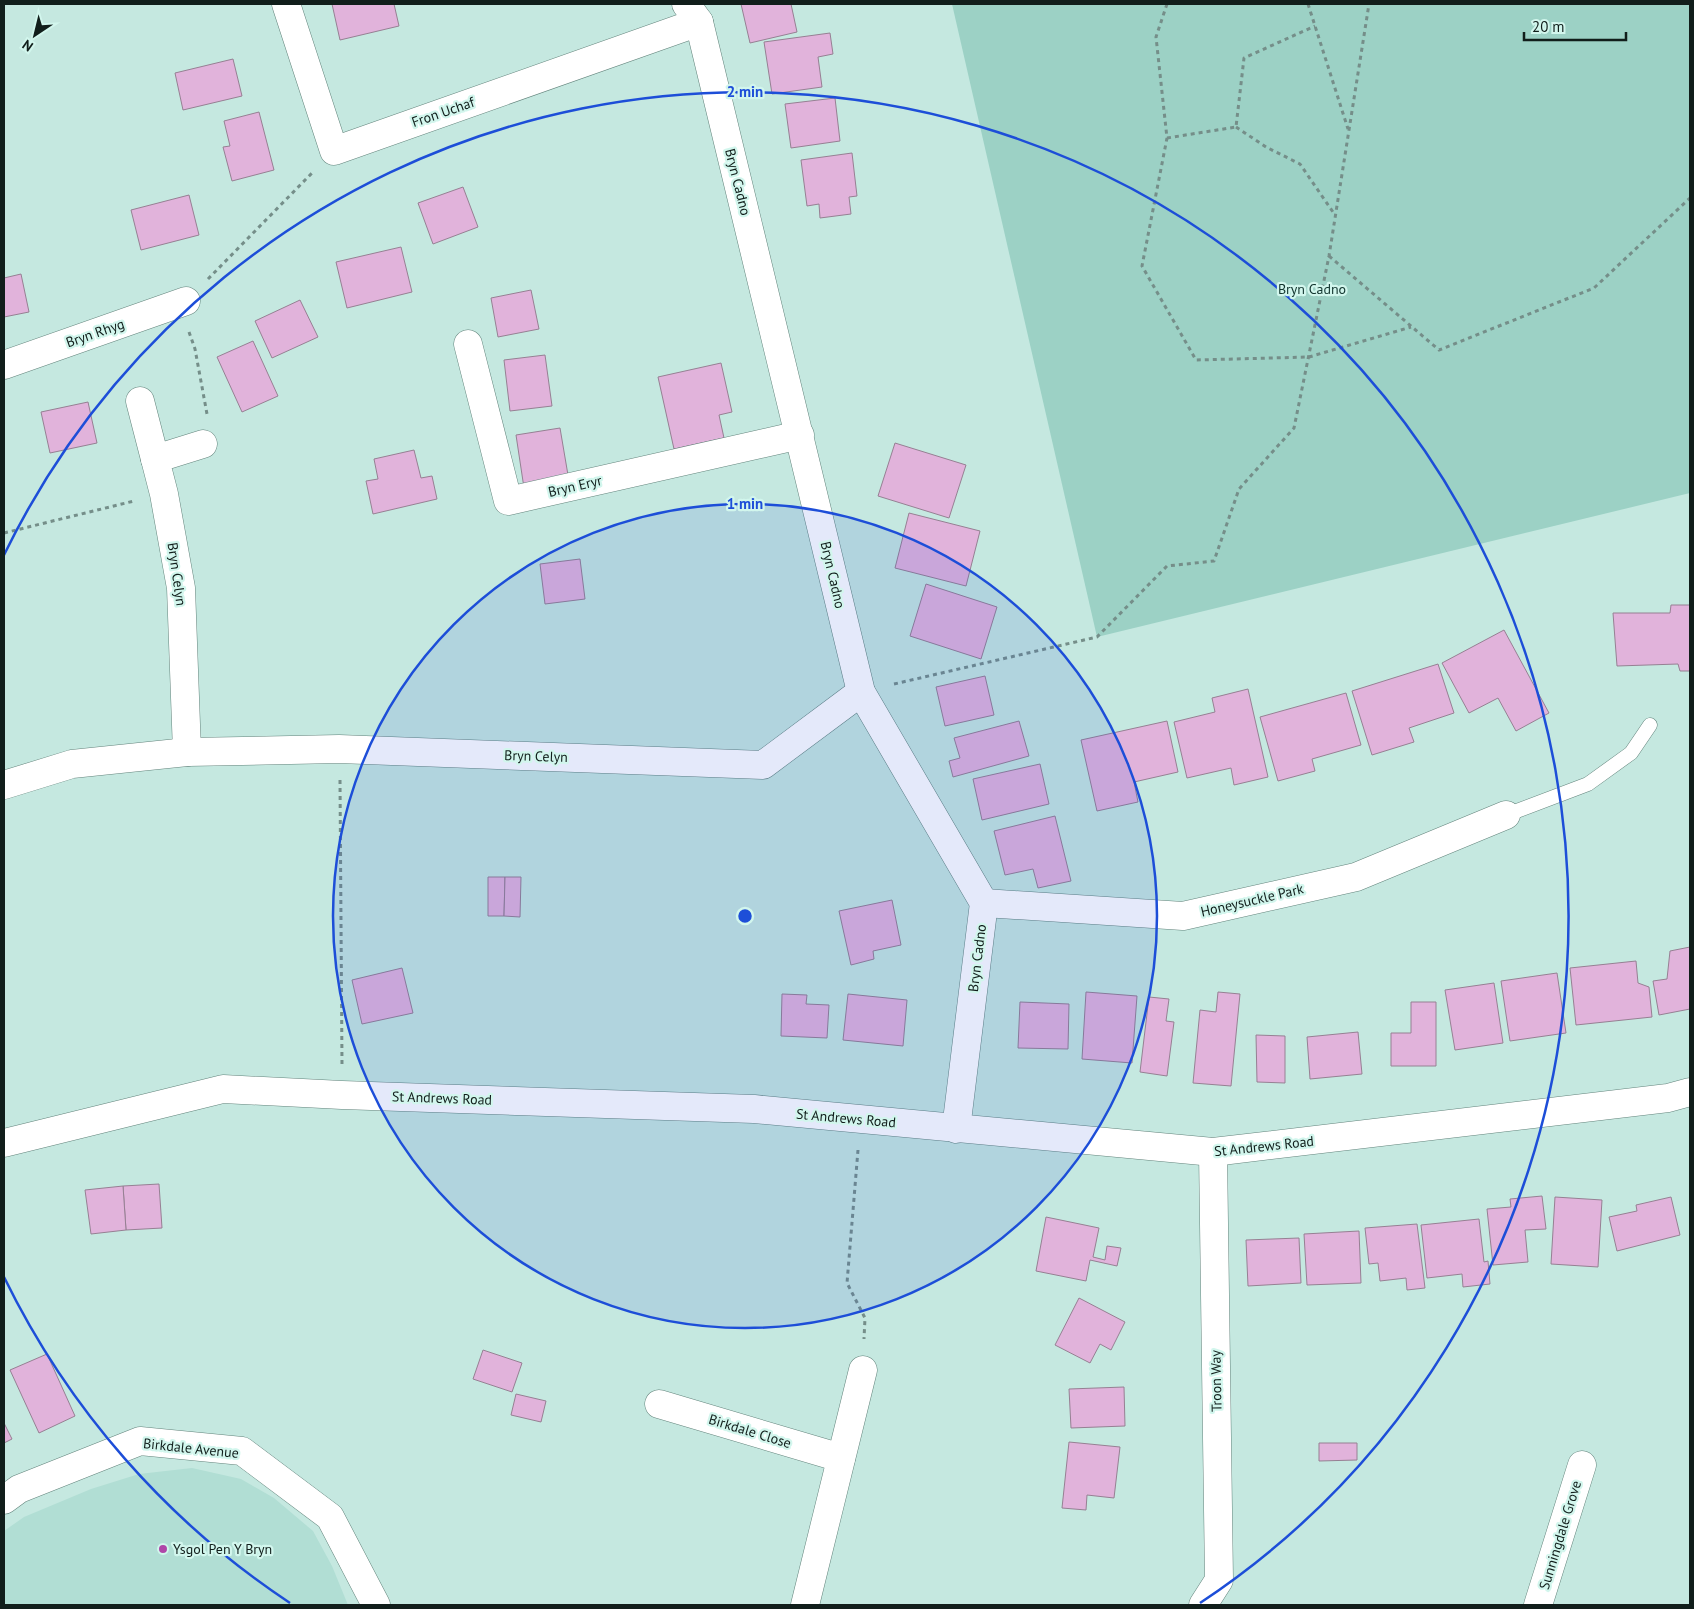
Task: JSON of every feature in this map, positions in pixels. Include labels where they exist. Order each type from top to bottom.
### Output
[{"type":"street","points":[[286,4],[334,151]]},
{"type":"street","name":"Fron Uchaf","points":[[334,151],[693,13]]},
{"type":"street","name":"Bryn Cadno","points":[[693,13],[800,435],[861,692],[984,903],[956,1128]]},
{"type":"street","name":"Bryn Rhyg","points":[[4,365],[182,302]]},
{"type":"street","name":"Bryn Eryr","points":[[468,344],[508,500],[800,435]]},
{"type":"street","name":"Bryn Celyn","points":[[140,401],[164,494],[181,588],[188,752]]},
{"type":"street","points":[[155,459],[203,444]]},
{"type":"street","name":"Bryn Celyn","points":[[4,785],[72,764],[188,752],[339,749],[763,765],[861,692]]},
{"type":"street","name":"Honeysuckle Park","points":[[984,903],[1183,916],[1356,877],[1506,815]]},
{"type":"street","name":"St Andrews Road","points":[[4,1144],[223,1089],[342,1095],[754,1109],[1213,1152],[1658,1099],[1690,1092]]},
{"type":"street","name":"Troon Way","points":[[1203,1605],[1219,1580],[1213,1152]]},
{"type":"street","points":[[804,1605],[863,1370]]},
{"type":"street","name":"Birkdale Close","points":[[659,1404],[841,1458]]},
{"type":"street","name":"Birkdale Avenue","points":[[4,1500],[19,1489],[140,1441],[242,1451],[330,1517],[376,1605]]},
{"type":"street","name":"Sunningdale Grove","points":[[1538,1605],[1582,1465]]},
{"type":"lane","points":[[1506,815],[1588,784],[1631,753],[1650,725]]},
{"type":"path","points":[[1166,4],[1156,37],[1167,138],[1142,266],[1196,360],[1308,357],[1411,327]]},
{"type":"path","points":[[1308,4],[1349,131]]},
{"type":"path","points":[[861,692],[1097,637],[1167,566],[1214,561],[1239,488],[1294,428],[1329,256],[1369,4]]},
{"type":"path","points":[[1236,127],[1244,58],[1315,26]]},
{"type":"path","points":[[1167,138],[1236,127],[1266,147],[1300,164],[1335,215]]},
{"type":"path","points":[[203,444],[210,434],[195,349],[182,302],[334,151]]},
{"type":"path","points":[[1329,256],[1439,350],[1594,288],[1690,198]]},
{"type":"path","points":[[4,533],[164,494]]},
{"type":"path","points":[[339,749],[342,1095]]},
{"type":"path","points":[[860,1119],[847,1283],[864,1318],[863,1370]]},
{"type":"shaded area","name":"Ysgol Pen Y Bryn","points":[[192,1468],[241,1479],[274,1498],[313,1531],[332,1566],[348,1605],[4,1605],[4,1531],[24,1517],[91,1489],[139,1474]]},
{"type":"green space","name":"Bryn Cadno","points":[[952,4],[1690,4],[1690,493],[1097,637]]},
{"type":"building","points":[[332,4],[394,4],[399,26],[340,40]]},
{"type":"building","points":[[741,4],[791,4],[797,32],[750,43]]},
{"type":"building","points":[[830,33],[833,54],[818,57],[822,87],[772,94],[764,42]]},
{"type":"building","points":[[233,59],[242,96],[183,110],[175,73]]},
{"type":"building","points":[[835,98],[840,141],[791,148],[785,104]]},
{"type":"building","points":[[259,112],[274,170],[232,181],[223,147],[230,146],[224,121]]},
{"type":"building","points":[[852,153],[857,196],[849,197],[851,214],[820,218],[819,204],[807,206],[801,160]]},
{"type":"building","points":[[463,187],[478,227],[433,244],[418,203]]},
{"type":"building","points":[[189,195],[199,235],[141,250],[131,210]]},
{"type":"building","points":[[401,247],[412,292],[347,308],[336,262]]},
{"type":"building","points":[[21,274],[29,312],[4,317],[4,278]]},
{"type":"building","points":[[531,290],[539,329],[498,337],[491,298]]},
{"type":"building","points":[[300,300],[318,337],[272,358],[255,321]]},
{"type":"building","points":[[253,341],[278,396],[242,412],[217,357]]},
{"type":"building","points":[[545,355],[552,406],[510,411],[504,360]]},
{"type":"building","points":[[721,363],[732,412],[719,415],[724,438],[674,449],[658,377]]},
{"type":"building","points":[[88,402],[97,443],[50,453],[41,412]]},
{"type":"building","points":[[560,428],[569,481],[524,488],[516,435]]},
{"type":"building","points":[[895,443],[966,465],[949,518],[878,496]]},
{"type":"building","points":[[414,450],[421,478],[432,476],[437,499],[373,514],[366,481],[378,479],[374,459]]},
{"type":"building","points":[[909,513],[980,531],[966,586],[895,568]]},
{"type":"building","points":[[580,559],[585,599],[545,604],[540,564]]},
{"type":"building","points":[[926,584],[997,607],[981,659],[910,636]]},
{"type":"building","points":[[1671,605],[1690,605],[1690,671],[1680,671],[1678,664],[1617,666],[1613,613],[1670,613]]},
{"type":"building","points":[[1504,630],[1549,713],[1516,731],[1498,698],[1469,713],[1442,663]]},
{"type":"building","points":[[1438,664],[1454,713],[1409,728],[1414,742],[1372,755],[1352,691]]},
{"type":"building","points":[[985,676],[994,715],[945,726],[936,687]]},
{"type":"building","points":[[1248,689],[1268,777],[1234,785],[1231,768],[1187,778],[1174,722],[1215,712],[1212,698]]},
{"type":"building","points":[[1346,693],[1361,745],[1312,759],[1315,771],[1278,781],[1260,717]]},
{"type":"building","points":[[1019,721],[1029,756],[953,777],[949,761],[960,758],[954,738]]},
{"type":"building","points":[[1167,721],[1178,772],[1134,782],[1138,802],[1097,811],[1081,740]]},
{"type":"building","points":[[1040,764],[1049,804],[982,820],[973,779]]},
{"type":"building","points":[[1055,816],[1071,881],[1038,888],[1033,869],[1005,875],[994,831]]},
{"type":"building","points":[[488,877],[505,877],[504,916],[488,916]]},
{"type":"building","points":[[505,877],[521,877],[520,917],[504,916]]},
{"type":"building","points":[[892,900],[901,945],[873,951],[874,959],[851,965],[839,911]]},
{"type":"building","points":[[1690,947],[1690,1009],[1659,1015],[1653,981],[1667,979],[1670,951]]},
{"type":"building","points":[[1636,961],[1638,983],[1649,987],[1652,1017],[1576,1025],[1570,968]]},
{"type":"building","points":[[402,968],[413,1013],[362,1024],[352,980]]},
{"type":"building","points":[[1557,973],[1566,1033],[1510,1041],[1501,981]]},
{"type":"building","points":[[1494,983],[1503,1043],[1455,1050],[1445,990]]},
{"type":"building","points":[[1086,992],[1137,996],[1132,1063],[1082,1059]]},
{"type":"building","points":[[1218,992],[1240,994],[1231,1086],[1193,1083],[1200,1010],[1216,1012]]},
{"type":"building","points":[[782,994],[807,995],[806,1004],[829,1005],[827,1038],[781,1036]]},
{"type":"building","points":[[848,994],[907,1000],[903,1046],[843,1040]]},
{"type":"building","points":[[1149,997],[1169,999],[1166,1021],[1174,1022],[1167,1076],[1140,1072]]},
{"type":"building","points":[[1020,1002],[1069,1004],[1068,1049],[1018,1048]]},
{"type":"building","points":[[1411,1002],[1436,1002],[1436,1066],[1391,1066],[1391,1033],[1411,1033]]},
{"type":"building","points":[[1358,1032],[1362,1074],[1310,1079],[1307,1037]]},
{"type":"building","points":[[1256,1035],[1285,1036],[1285,1083],[1257,1082]]},
{"type":"building","points":[[159,1184],[162,1228],[126,1230],[123,1186]]},
{"type":"building","points":[[123,1186],[126,1230],[91,1234],[85,1190]]},
{"type":"building","points":[[1542,1196],[1546,1229],[1525,1230],[1528,1262],[1493,1265],[1487,1209],[1511,1207],[1510,1199]]},
{"type":"building","points":[[1555,1197],[1602,1200],[1598,1267],[1551,1264]]},
{"type":"building","points":[[1671,1197],[1680,1235],[1617,1251],[1609,1217],[1637,1211],[1636,1205]]},
{"type":"building","points":[[1046,1217],[1099,1228],[1093,1257],[1105,1260],[1107,1246],[1121,1248],[1117,1266],[1090,1260],[1086,1281],[1036,1271]]},
{"type":"building","points":[[1479,1219],[1484,1262],[1488,1261],[1490,1284],[1463,1287],[1462,1274],[1427,1278],[1421,1225]]},
{"type":"building","points":[[1417,1224],[1425,1288],[1407,1290],[1406,1278],[1380,1281],[1378,1263],[1369,1264],[1365,1228]]},
{"type":"building","points":[[1359,1231],[1361,1283],[1307,1285],[1304,1234]]},
{"type":"building","points":[[1299,1238],[1301,1283],[1248,1286],[1246,1240]]},
{"type":"building","points":[[1079,1298],[1125,1322],[1111,1350],[1100,1344],[1090,1363],[1055,1345]]},
{"type":"building","points":[[483,1350],[522,1363],[512,1392],[473,1379]]},
{"type":"building","points":[[47,1354],[75,1416],[39,1433],[10,1370]]},
{"type":"building","points":[[1124,1387],[1125,1426],[1071,1428],[1069,1389]]},
{"type":"building","points":[[516,1394],[546,1401],[541,1422],[511,1415]]},
{"type":"building","points":[[4,1423],[12,1439],[4,1443]]},
{"type":"building","points":[[1069,1442],[1120,1447],[1114,1498],[1087,1495],[1086,1510],[1062,1508]]},
{"type":"building","points":[[1319,1443],[1357,1443],[1357,1460],[1319,1461]]},
{"type":"place","name":"Ysgol Pen Y Bryn","points":[[163,1549]]}]
